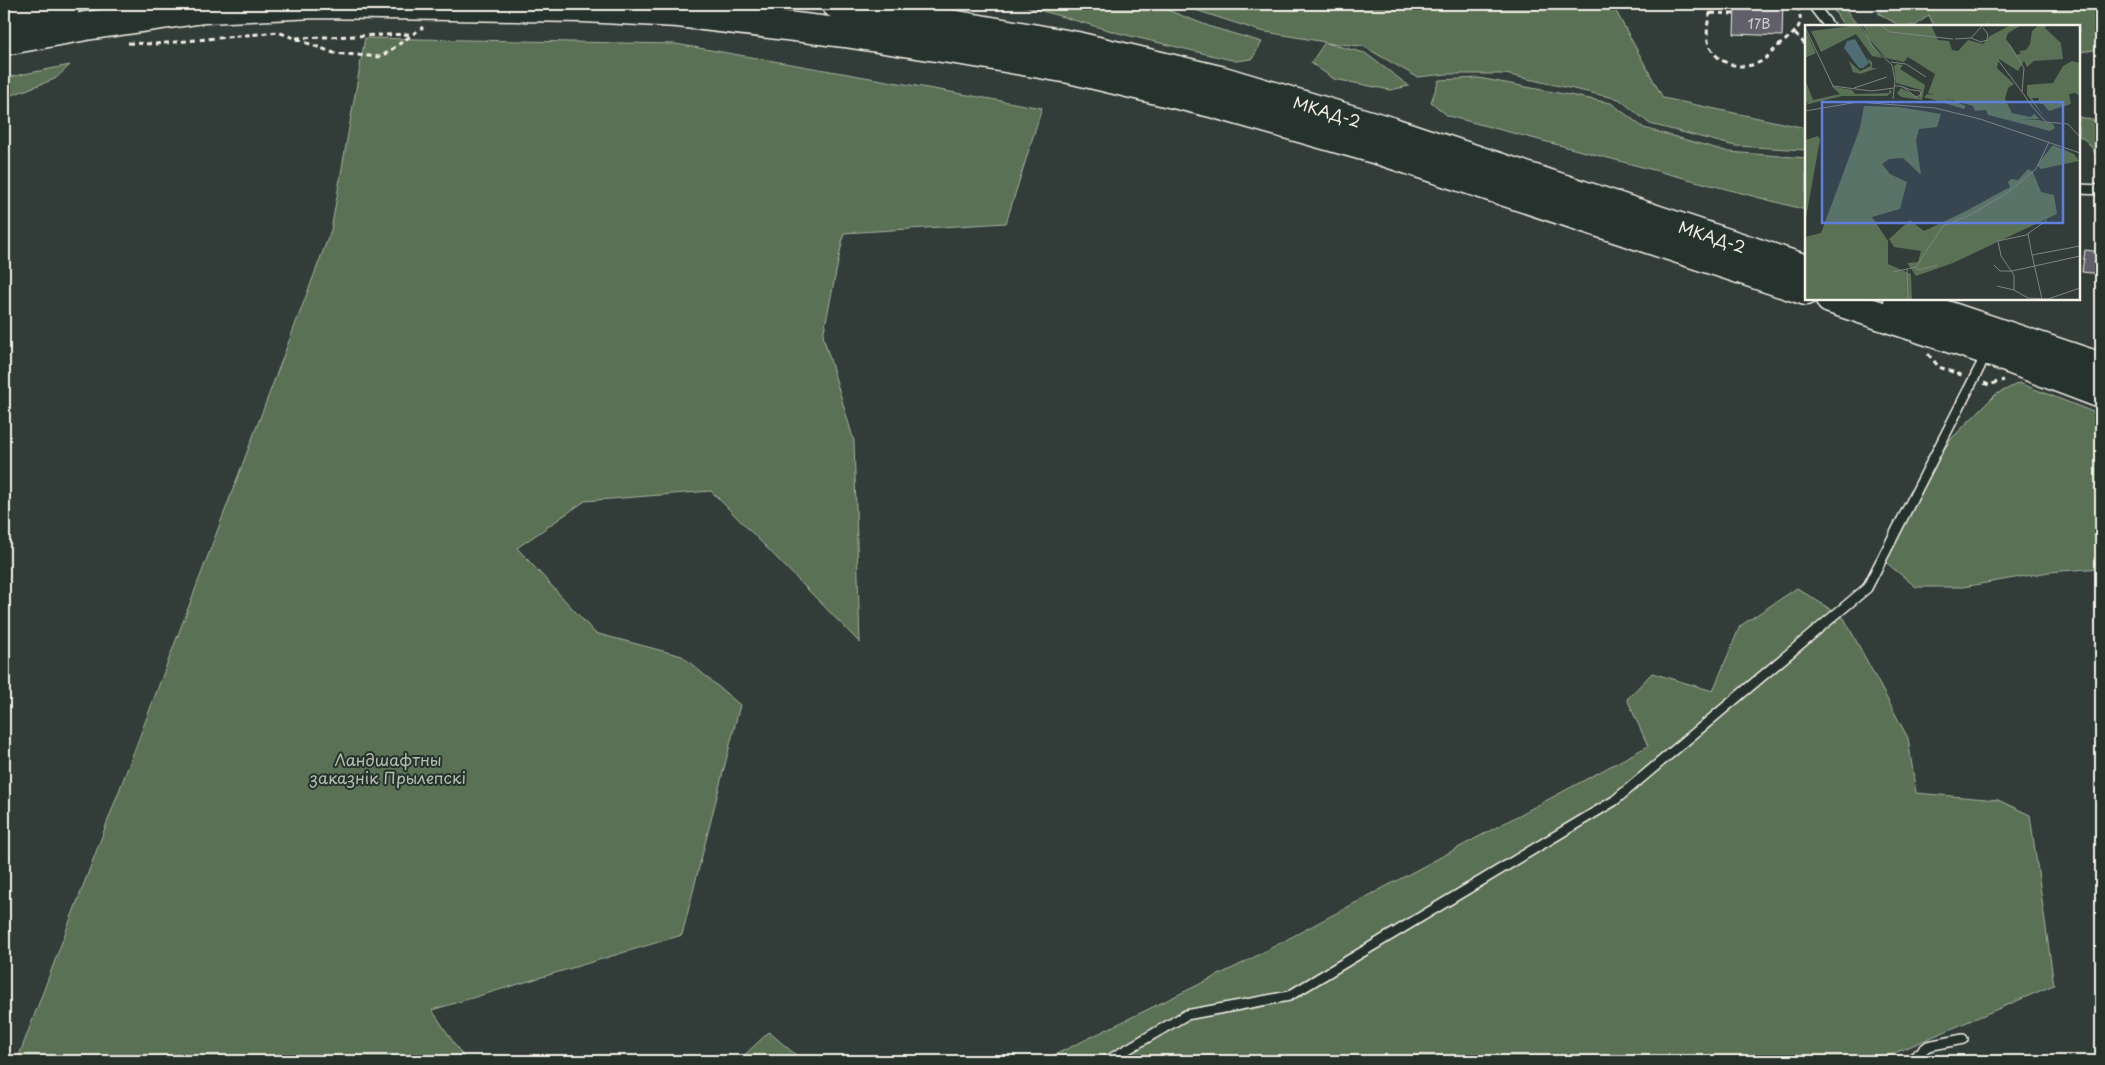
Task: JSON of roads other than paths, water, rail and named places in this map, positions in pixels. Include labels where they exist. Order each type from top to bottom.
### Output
[{"type":"highway","points":[[4,16],[67,4]]},
{"type":"highway","points":[[4,41],[86,26],[204,9],[317,4],[651,8],[846,33],[988,55],[1069,70],[1195,100],[1382,151],[1805,291]]},
{"type":"highway","name":"МКАД-2","points":[[836,4],[1077,46],[1220,80],[1390,131],[1805,268]]},
{"type":"highway","points":[[1833,300],[1988,351],[2101,394]]},
{"type":"highway","points":[[1901,300],[2101,367]]},
{"type":"lane","points":[[1812,4],[1828,25]]},
{"type":"lane","points":[[2080,189],[2101,190]]},
{"type":"lane","points":[[1107,1061],[1186,1015],[1289,996],[1614,801],[1867,588],[1988,351]]},
{"type":"lane","points":[[1909,1061],[1928,1046],[1963,1039]]},
{"type":"park label","name":"Ландшафтны заказнік Прылепскі","points":[[388,769]]}]
